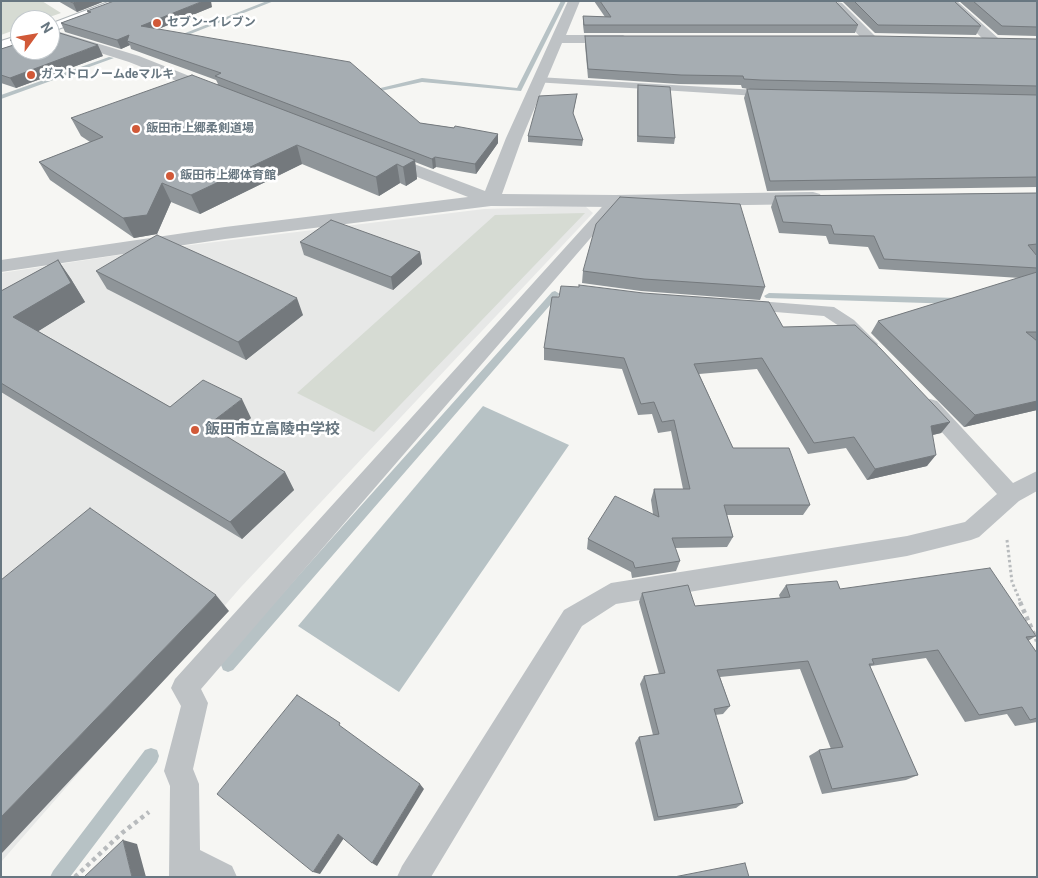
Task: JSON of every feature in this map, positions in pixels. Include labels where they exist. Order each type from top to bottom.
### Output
[{"type":"street","points":[[60,24],[123,1]]},
{"type":"street","points":[[491,200],[538,80],[574,1]]},
{"type":"street","points":[[950,1],[993,41]]},
{"type":"street","points":[[838,6],[875,39],[855,39]]},
{"type":"street","points":[[60,36],[134,59],[235,98]]},
{"type":"street","points":[[557,39],[634,40]]},
{"type":"street","points":[[974,41],[1010,41]]},
{"type":"street","points":[[363,149],[491,200]]},
{"type":"street","points":[[1,266],[224,233],[491,200],[615,201],[831,198]]},
{"type":"lane","points":[[538,80],[788,95]]},
{"type":"lane","points":[[221,877],[185,868],[185,784],[178,771],[195,703],[184,688],[553,286],[615,201]]},
{"type":"lane","points":[[730,304],[828,311],[848,324],[880,354]]},
{"type":"lane","points":[[918,394],[1011,495]]},
{"type":"lane","points":[[413,877],[573,618],[611,594],[907,546],[971,530],[1011,495],[1037,480]]},
{"type":"path","points":[[1011,495],[1006,532],[1012,582],[1037,641]]},
{"type":"path","points":[[75,877],[122,833],[185,784]]},
{"type":"shaded area","points":[[1,1],[42,1],[56,10],[10,10],[10,32],[1,35]]},
{"type":"shaded area","name":"飯田市立高陵中学校","points":[[585,206],[593,213],[241,587],[1,862],[1,273],[158,249],[484,209]]},
{"type":"shaded area","points":[[585,213],[374,432],[297,393],[495,215]]},
{"type":"shaded area","points":[[483,406],[569,445],[399,692],[298,626]]},
{"type":"building","points":[[114,1],[203,1],[141,26],[350,62],[420,123],[454,128],[455,126],[498,134],[475,164],[435,157],[432,159],[215,76],[221,73],[127,41],[129,35],[117,40],[61,23]]},
{"type":"building","points":[[600,1],[835,1],[858,25],[584,25],[583,16],[611,17]]},
{"type":"building","points":[[854,1],[954,1],[981,26],[878,25]]},
{"type":"building","points":[[973,1],[1037,1],[1037,27],[1002,26]]},
{"type":"building","points":[[60,33],[98,45],[60,59]]},
{"type":"building","points":[[585,36],[873,36],[1037,39],[1037,86],[761,80],[744,79],[743,76],[681,75],[588,69]]},
{"type":"building","points":[[10,46],[10,60],[58,60],[10,78],[1,75],[1,49]]},
{"type":"building","points":[[192,75],[415,160],[403,167],[397,164],[376,177],[297,145],[191,195],[162,183],[147,215],[123,218],[39,162],[103,137],[71,118]]},
{"type":"building","points":[[638,85],[670,87],[675,138],[638,136]]},
{"type":"building","points":[[747,89],[1037,95],[1037,177],[770,181]]},
{"type":"building","points":[[577,94],[573,113],[583,140],[528,136],[539,96]]},
{"type":"building","points":[[1037,193],[1037,244],[1028,245],[1037,256],[1037,268],[884,259],[874,236],[834,234],[831,225],[783,222],[775,196]]},
{"type":"building","points":[[620,197],[740,204],[765,287],[644,279],[583,271],[596,224]]},
{"type":"building","points":[[331,220],[420,252],[391,277],[300,242]]},
{"type":"building","points":[[157,235],[297,298],[238,342],[96,271]]},
{"type":"building","points":[[58,260],[71,283],[13,317],[170,407],[203,380],[242,399],[208,425],[285,472],[230,522],[1,383],[1,291]]},
{"type":"building","points":[[1037,272],[1037,332],[1026,332],[1037,341],[1037,401],[975,415],[878,321]]},
{"type":"building","points":[[579,285],[643,293],[769,302],[783,327],[855,325],[880,348],[950,422],[931,426],[936,455],[875,469],[854,437],[814,443],[762,358],[694,364],[733,448],[789,448],[810,505],[724,505],[733,537],[672,538],[680,561],[635,568],[633,562],[588,539],[615,496],[659,517],[654,489],[690,489],[674,420],[662,422],[654,402],[641,404],[624,358],[544,348],[552,297],[559,297],[561,286],[579,287]]},
{"type":"building","points":[[90,508],[216,595],[1,817],[1,580]]},
{"type":"building","points":[[990,568],[1036,636],[1026,637],[1037,653],[1037,718],[1030,720],[1022,707],[979,715],[938,650],[872,659],[874,664],[869,664],[918,775],[832,789],[819,750],[843,747],[808,661],[717,670],[730,706],[714,709],[743,803],[658,817],[639,737],[659,734],[644,676],[665,673],[642,593],[688,585],[695,606],[790,597],[786,585],[837,581],[840,589]]},
{"type":"building","points":[[297,695],[340,723],[339,725],[420,784],[372,863],[338,834],[313,872],[217,794]]},
{"type":"building","points":[[123,840],[132,877],[84,877]]},
{"type":"building","points":[[745,863],[749,877],[674,877]]},
{"type":"waterway","points":[[173,39],[272,1]]},
{"type":"waterway","points":[[367,92],[422,80],[519,90],[564,1]]},
{"type":"waterway","points":[[1,97],[111,58]]},
{"type":"waterway","points":[[228,665],[555,294]]},
{"type":"waterway","points":[[769,296],[958,301]]},
{"type":"waterway","points":[[59,877],[151,756]]},
{"type":"place","name":"セブン-イレブン","points":[[157,23]]},
{"type":"place","name":"ガストロノームdeマルキ","points":[[31,75]]},
{"type":"place","name":"飯田市上郷柔剣道場","points":[[136,129]]},
{"type":"place","name":"飯田市上郷体育館","points":[[170,176]]},
{"type":"place","name":"飯田市立高陵中学校","points":[[195,430]]}]
